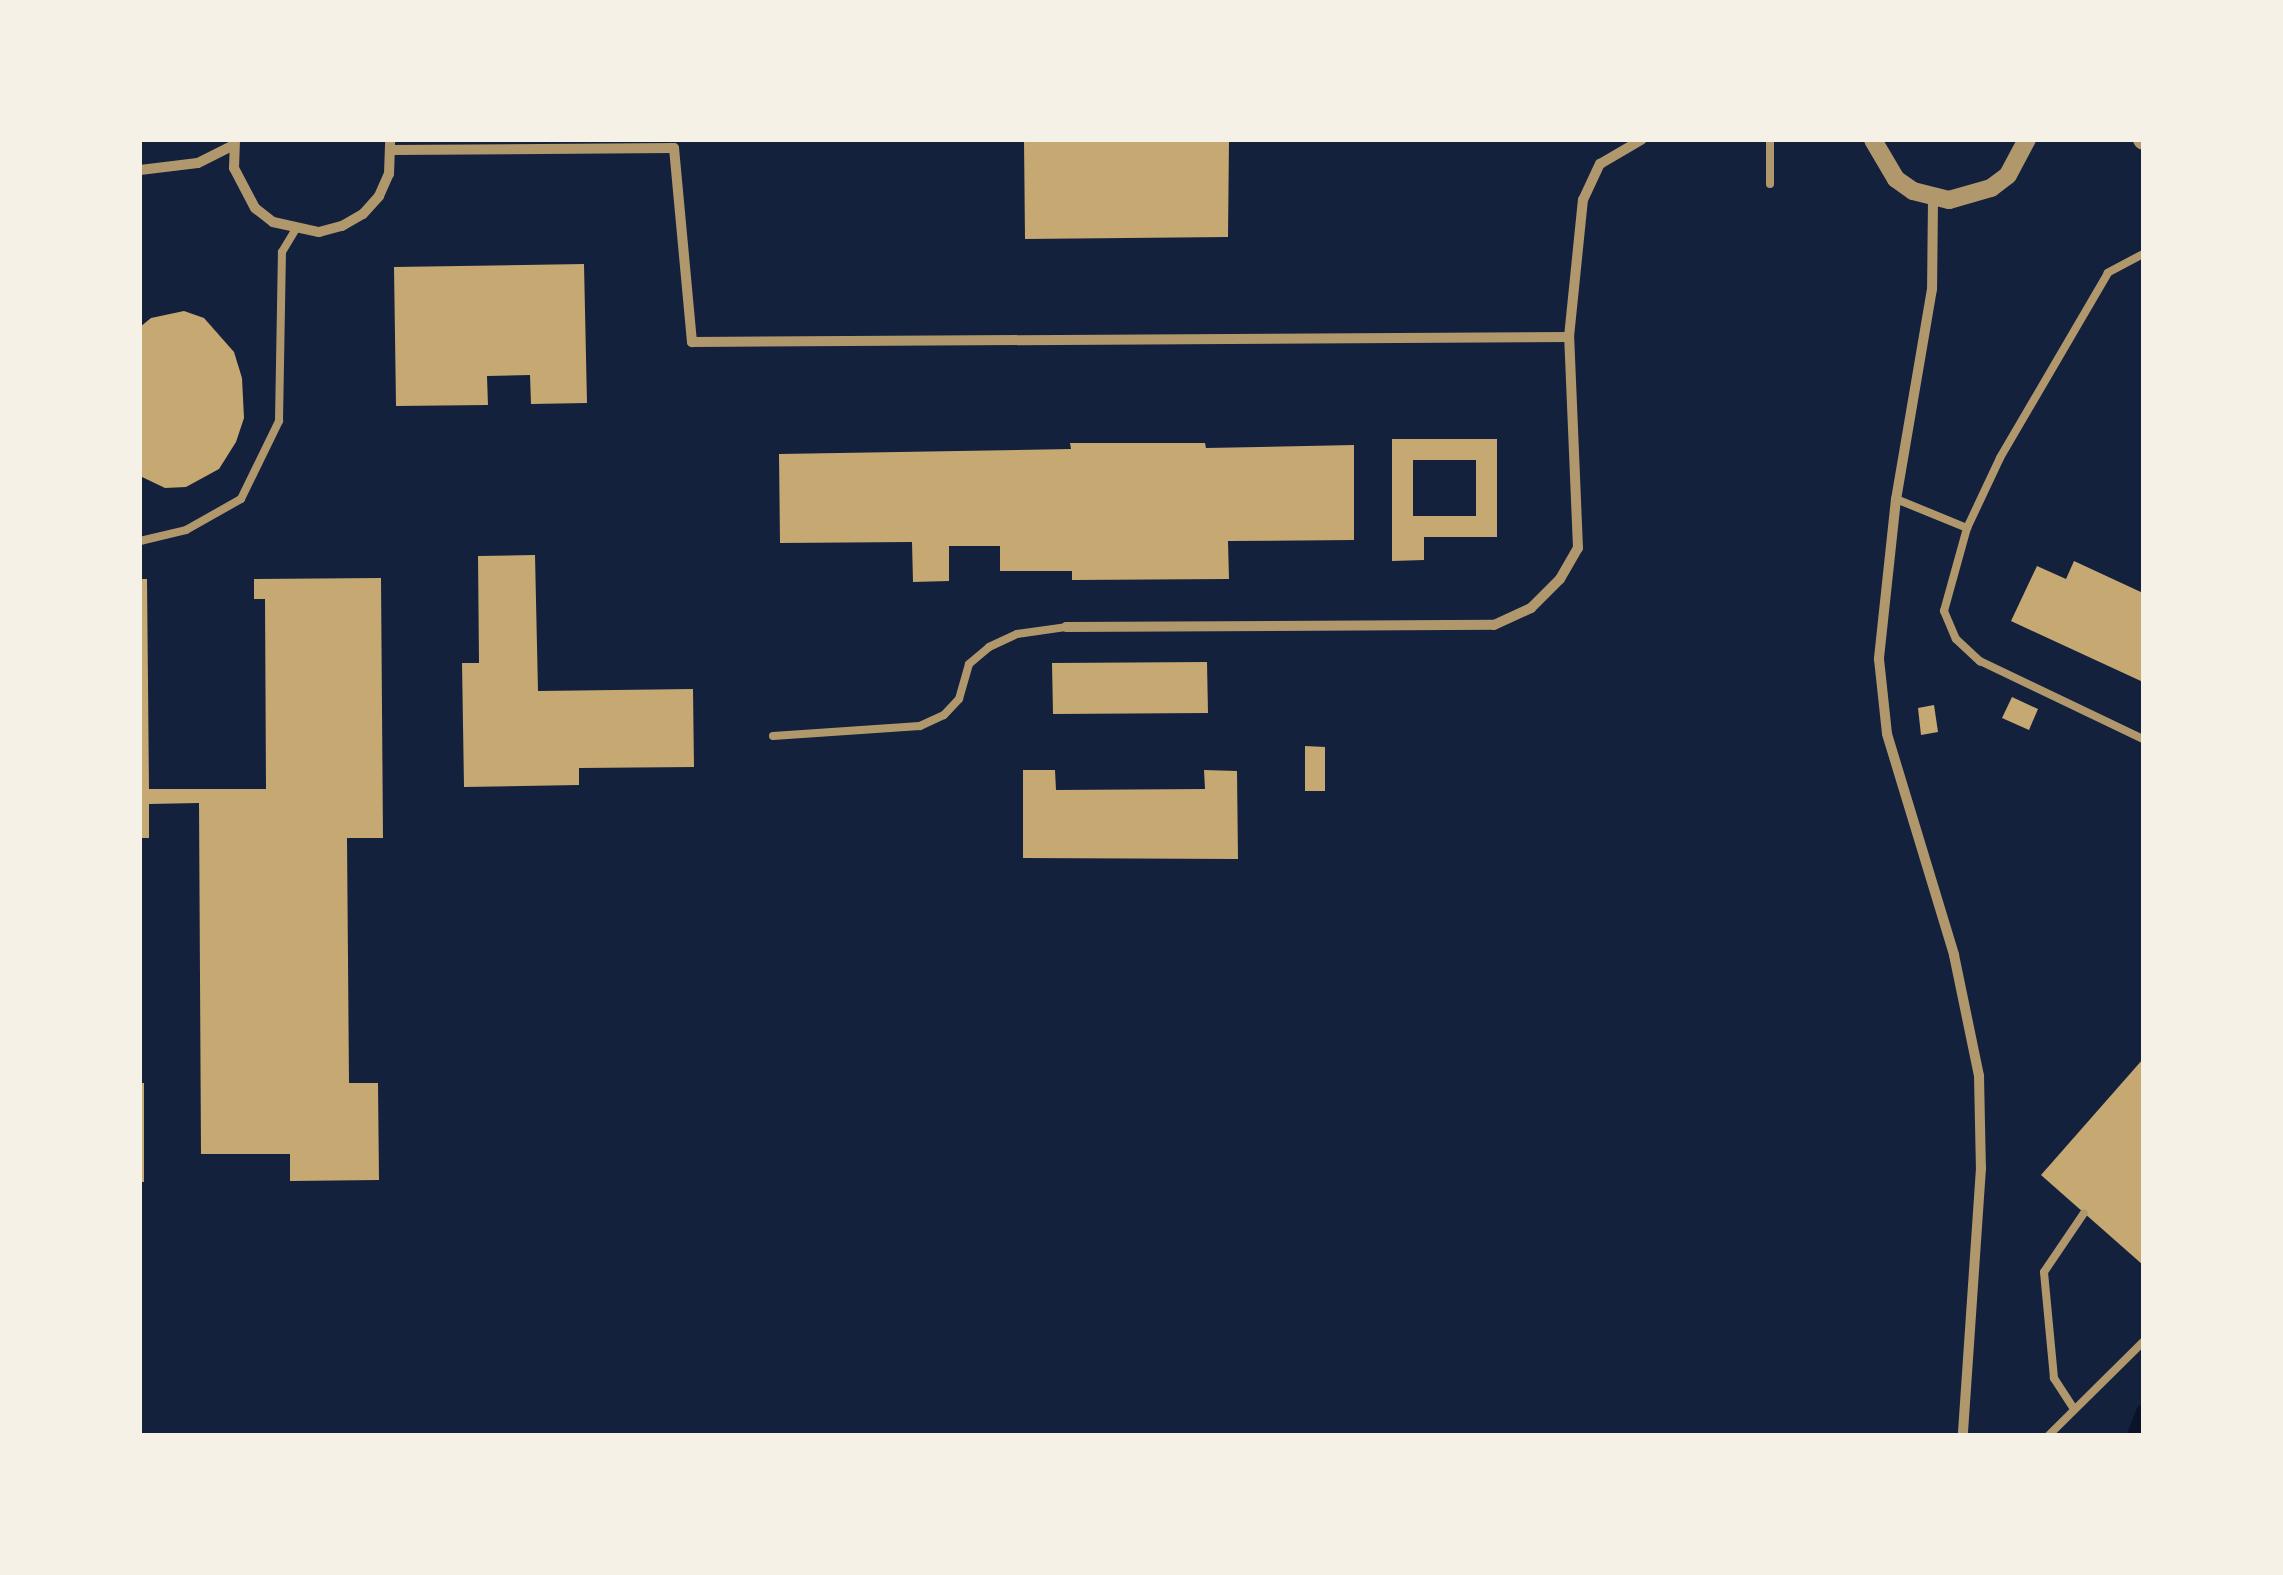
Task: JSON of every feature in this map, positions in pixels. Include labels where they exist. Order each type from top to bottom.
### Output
[{"type":"street","points":[[1066,626],[1494,625],[1531,608],[1560,579],[1578,548],[1569,336],[1583,200],[1600,164],[1640,140]]},
{"type":"street","points":[[1874,140],[1896,179],[1933,198],[1964,198],[1991,188],[2008,174],[2026,140]]},
{"type":"street","points":[[140,170],[198,163],[234,142],[242,190],[273,222],[295,230],[319,232],[342,226],[363,214],[384,185],[391,145],[675,144],[692,342],[1569,336]]},
{"type":"street","points":[[1933,198],[1932,289],[1896,499],[1879,659],[1888,734],[1954,954],[1979,1076],[1981,1168],[1963,1435]]},
{"type":"lane","points":[[1770,140],[1770,184]]},
{"type":"lane","points":[[140,542],[186,530],[241,499],[279,421],[282,252],[295,230]]},
{"type":"lane","points":[[2143,254],[2108,273],[2000,458],[1967,528],[1944,611],[1956,639],[1980,661],[2143,738]]},
{"type":"lane","points":[[1896,499],[1967,528]]},
{"type":"lane","points":[[773,736],[920,726],[944,715],[959,700],[969,664],[990,647],[1017,634],[1066,626]]},
{"type":"lane","points":[[2074,1409],[2054,1378],[2044,1272],[2084,1213]]},
{"type":"lane","points":[[2049,1435],[2143,1342]]},
{"type":"building","points":[[1024,140],[1229,140],[1228,237],[1025,239]]},
{"type":"building","points":[[584,264],[587,403],[531,404],[530,375],[487,376],[488,405],[396,406],[394,267]]},
{"type":"building","points":[[184,311],[204,318],[234,352],[242,378],[244,418],[236,442],[219,469],[186,487],[165,488],[140,476],[140,327],[151,318]]},
{"type":"building","points":[[1392,439],[1497,439],[1497,537],[1424,537],[1424,560],[1392,561]],"holes":[[[1413,460],[1476,460],[1476,516],[1413,516]]]},
{"type":"building","points":[[1070,443],[1205,443],[1206,448],[1354,445],[1354,540],[1228,541],[1229,579],[1072,580],[1072,571],[1000,571],[1000,546],[949,546],[949,581],[913,582],[912,542],[780,543],[779,454],[1071,449]]},
{"type":"building","points":[[535,555],[538,691],[693,689],[694,767],[579,768],[579,785],[464,787],[462,663],[479,663],[478,556]]},
{"type":"building","points":[[2074,561],[2143,593],[2143,682],[2011,621],[2037,566],[2066,579]]},
{"type":"building","points":[[381,578],[383,838],[347,838],[349,1083],[378,1083],[379,1180],[290,1181],[290,1154],[201,1154],[199,803],[149,804],[149,838],[140,838],[140,579],[147,579],[149,789],[266,789],[265,599],[254,599],[254,579]]},
{"type":"building","points":[[1207,662],[1208,713],[1053,714],[1052,663]]},
{"type":"building","points":[[2012,697],[2038,709],[2029,730],[2002,718]]},
{"type":"building","points":[[1934,705],[1938,732],[1921,735],[1918,708]]},
{"type":"building","points":[[1305,746],[1325,747],[1325,791],[1305,791]]},
{"type":"building","points":[[1023,770],[1055,770],[1056,790],[1205,789],[1204,770],[1237,771],[1238,859],[1023,858]]},
{"type":"building","points":[[2143,1059],[2143,1265],[2041,1175]]},
{"type":"building","points":[[140,1083],[144,1083],[144,1182],[140,1182]]},
{"type":"waterway","points":[[2134,1435],[2143,1412]]}]
